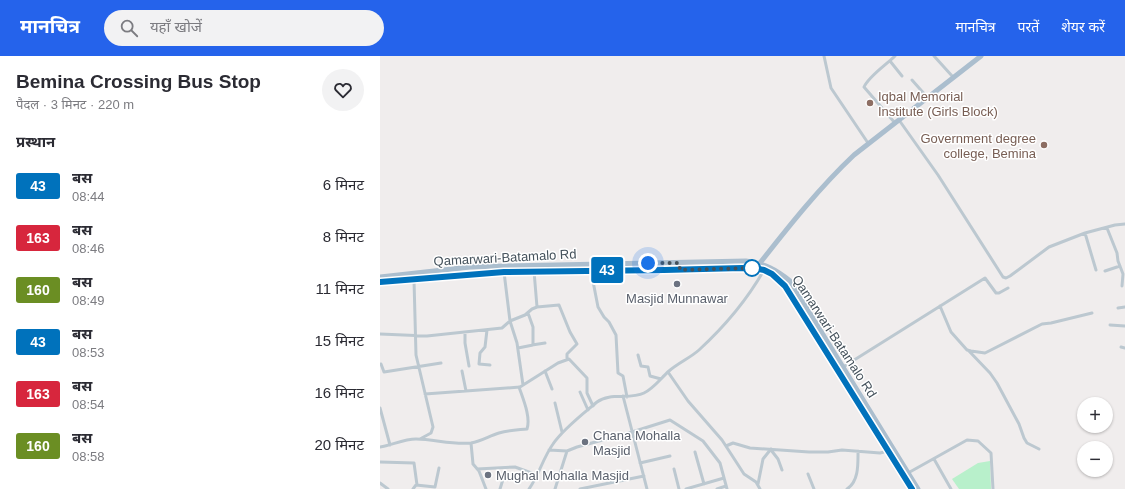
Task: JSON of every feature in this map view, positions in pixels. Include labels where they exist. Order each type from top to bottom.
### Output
[{"type":"main road","points":[[742,268],[760,263],[786,230],[840,168],[868,143],[979,57]]},
{"type":"main road","name":"Qamarwari-Batamalo Rd","points":[[380,277],[505,266],[746,261],[760,263],[780,273],[790,281],[918,489]]},
{"type":"main road","points":[[679,263],[680,270]]},
{"type":"main road","name":"Qamarwari-Batamalo Rd","points":[[380,282],[534,271],[742,268],[764,270],[772,274],[785,286],[912,489]]},
{"type":"main road","points":[[836,368],[843,367]]},
{"type":"street","points":[[824,56],[830,88],[868,143]]},
{"type":"street","points":[[895,56],[879,70],[865,84],[864,87],[897,122],[938,175],[1003,277],[1006,278],[1010,276],[1049,247],[1085,233],[1115,225],[1125,224]]},
{"type":"street","points":[[934,56],[953,77]]},
{"type":"street","points":[[890,61],[902,76]]},
{"type":"street","points":[[912,80],[927,98]]},
{"type":"street","points":[[1106,228],[1117,253],[1118,261],[1124,275],[1122,286]]},
{"type":"street","points":[[1085,233],[1096,270]]},
{"type":"street","points":[[1105,271],[1120,266]]},
{"type":"street","points":[[591,270],[598,307],[616,335],[617,372],[623,376],[625,397],[632,432],[647,489]]},
{"type":"street","points":[[529,489],[549,450],[562,432],[599,401],[605,398],[636,396],[647,392],[668,372],[698,351],[722,326],[752,291],[764,270]]},
{"type":"street","points":[[534,271],[537,306]]},
{"type":"street","points":[[504,272],[510,321],[518,348],[523,385]]},
{"type":"street","points":[[843,367],[985,278],[996,293],[1008,288]]},
{"type":"street","points":[[414,280],[415,336],[418,367],[433,430],[420,440]]},
{"type":"street","points":[[380,334],[415,336],[502,328],[510,321],[525,315],[537,306],[559,305],[576,344],[567,354],[567,359]]},
{"type":"street","points":[[940,306],[951,332],[990,373],[997,383],[1019,424],[1027,444],[1039,449]]},
{"type":"street","points":[[1118,308],[1125,307]]},
{"type":"street","points":[[528,313],[533,327],[532,346]]},
{"type":"street","points":[[967,350],[985,353],[1042,324],[1092,313]]},
{"type":"street","points":[[1110,325],[1125,326]]},
{"type":"street","points":[[487,330],[485,347],[480,353],[479,363],[480,365],[490,366]]},
{"type":"street","points":[[466,332],[465,343],[469,366]]},
{"type":"street","points":[[518,348],[545,343]]},
{"type":"street","points":[[638,355],[640,366],[648,367],[650,376],[660,379]]},
{"type":"street","points":[[567,359],[572,361],[587,378],[588,394],[593,406]]},
{"type":"street","points":[[425,394],[519,387],[567,359]]},
{"type":"street","points":[[381,364],[384,372],[441,363]]},
{"type":"street","points":[[462,371],[466,391]]},
{"type":"street","points":[[545,371],[552,389]]},
{"type":"street","points":[[668,372],[688,401],[726,446],[744,474],[758,484],[760,489]]},
{"type":"street","points":[[380,447],[390,446],[406,440],[471,443],[483,440],[501,432],[527,429],[526,413],[519,387]]},
{"type":"street","points":[[580,392],[588,410]]},
{"type":"street","points":[[555,404],[562,432]]},
{"type":"street","points":[[380,408],[390,446]]},
{"type":"street","points":[[549,450],[567,451],[672,420],[703,441],[720,463],[727,488],[717,489]]},
{"type":"street","points":[[908,473],[967,440],[978,441],[991,453],[993,489]]},
{"type":"street","points":[[471,443],[472,462],[477,469],[486,489]]},
{"type":"street","points":[[726,446],[734,443],[750,448],[809,452],[858,451],[880,453],[888,451]]},
{"type":"street","points":[[771,450],[778,459],[782,470]]},
{"type":"street","points":[[758,484],[763,459],[771,450]]},
{"type":"street","points":[[555,489],[567,451]]},
{"type":"street","points":[[847,489],[854,481],[858,468],[858,451]]},
{"type":"street","points":[[695,452],[704,484]]},
{"type":"street","points":[[640,463],[670,456]]},
{"type":"street","points":[[934,459],[951,489]]},
{"type":"street","points":[[380,462],[414,463],[417,485]]},
{"type":"street","points":[[477,469],[515,467],[537,475]]},
{"type":"street","points":[[413,489],[415,485],[435,487],[439,468]]},
{"type":"street","points":[[674,469],[679,489]]},
{"type":"street","points":[[500,489],[505,473]]},
{"type":"street","points":[[808,474],[814,489]]},
{"type":"street","points":[[580,489],[644,476]]},
{"type":"street","points":[[686,489],[724,478]]},
{"type":"street","points":[[380,483],[388,489]]},
{"type":"green space","points":[[990,461],[991,489],[959,489],[952,479],[978,463]]},
{"type":"bus line","name":"43","points":[[380,282],[504,272],[742,268],[764,270],[772,274],[785,286],[912,489]]},
{"type":"place","name":"Iqbal Memorial Institute (Girls Block)","points":[[870,103]]},
{"type":"place","name":"Government degree college, Bemina","points":[[1044,145]]},
{"type":"place","name":"Masjid Munnawar","points":[[677,284]]},
{"type":"place","name":"Chana Mohalla Masjid","points":[[585,442]]},
{"type":"place","name":"Mughal Mohalla Masjid","points":[[488,475]]},
{"type":"route","points":[[648,263],[679,263],[680,270],[752,268]]}]
